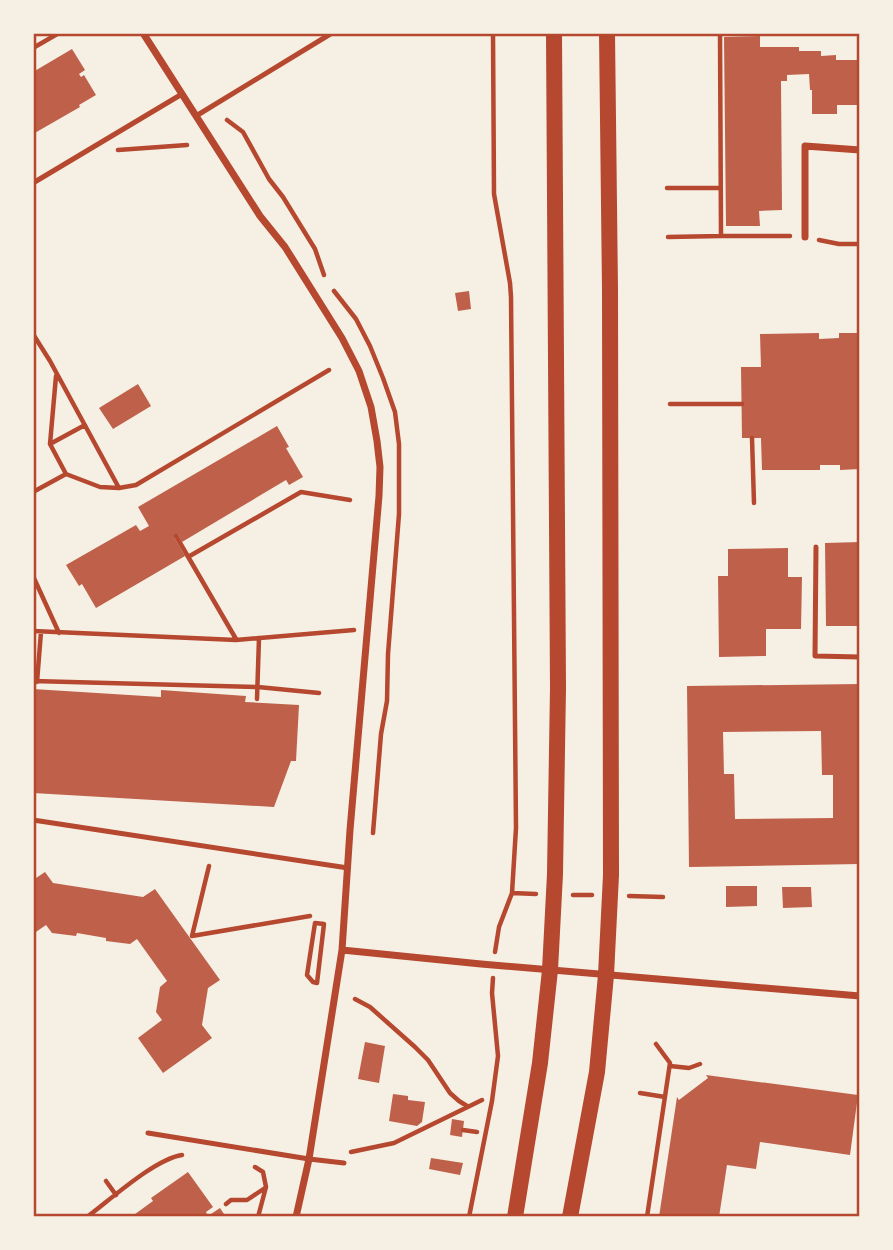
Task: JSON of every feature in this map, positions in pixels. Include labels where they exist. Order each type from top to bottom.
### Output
[{"type":"main road","points":[[515,1217],[540,1063],[550,970],[555,874],[558,688],[554,33]]},
{"type":"main road","points":[[570,1217],[597,1072],[606,975],[611,875],[607,33]]},
{"type":"street","points":[[143,33],[342,338],[359,371],[371,407],[377,441],[379,496],[342,950],[309,1159],[296,1217]]},
{"type":"street","points":[[805,237],[805,146],[860,150]]},
{"type":"street","points":[[342,950],[860,996]]},
{"type":"lane","points":[[196,116],[332,33]]},
{"type":"lane","points":[[33,183],[182,94]]},
{"type":"lane","points":[[816,547],[815,656],[860,657]]},
{"type":"lane","points":[[33,820],[348,867]]},
{"type":"lane","points":[[148,1133],[344,1163]]},
{"type":"path","points":[[33,48],[59,33]]},
{"type":"path","points":[[493,33],[494,194],[511,297],[516,828],[512,893],[496,941]]},
{"type":"path","points":[[668,237],[721,236],[720,33]]},
{"type":"path","points":[[227,120],[243,132],[269,179],[284,197],[315,249],[322,273],[356,319],[375,357],[395,412],[399,444],[399,514],[387,701],[381,734],[373,833]]},
{"type":"path","points":[[117,150],[187,145]]},
{"type":"path","points":[[667,188],[721,188]]},
{"type":"path","points":[[33,334],[119,488]]},
{"type":"path","points":[[57,373],[50,444],[66,474],[100,487],[119,488],[136,485],[329,370]]},
{"type":"path","points":[[670,404],[742,404]]},
{"type":"path","points":[[50,444],[85,425]]},
{"type":"path","points":[[752,438],[754,503]]},
{"type":"path","points":[[33,492],[66,474]]},
{"type":"path","points":[[188,557],[300,492],[350,500]]},
{"type":"path","points":[[176,536],[236,640]]},
{"type":"path","points":[[33,576],[60,633]]},
{"type":"path","points":[[33,631],[236,640],[369,630]]},
{"type":"path","points":[[41,632],[35,678],[258,687],[319,693]]},
{"type":"path","points":[[257,699],[259,638]]},
{"type":"path","points":[[209,866],[192,936],[310,916]]},
{"type":"path","points":[[512,893],[532,894]]},
{"type":"path","points":[[582,895],[590,895]]},
{"type":"path","points":[[633,897],[663,897]]},
{"type":"path","points":[[315,923],[324,925],[317,983],[307,975],[315,923]]},
{"type":"path","points":[[469,1217],[498,1056],[492,993]]},
{"type":"path","points":[[355,999],[370,1007],[415,1047],[428,1060],[450,1093],[468,1107]]},
{"type":"path","points":[[647,1217],[670,1066],[656,1044]]},
{"type":"path","points":[[670,1066],[690,1068],[700,1064]]},
{"type":"path","points":[[640,1093],[665,1097]]},
{"type":"path","points":[[331,1161],[341,1154],[394,1143],[482,1100]]},
{"type":"path","points":[[463,1130],[477,1132]]},
{"type":"path","points":[[87,1217],[158,1163],[187,1155]]},
{"type":"path","points":[[253,1166],[263,1172],[266,1187],[258,1217]]},
{"type":"path","points":[[106,1181],[116,1195]]},
{"type":"path","points":[[226,1204],[231,1200],[247,1200],[266,1187]]},
{"type":"path","points":[[94,1211],[99,1217]]},
{"type":"building","points":[[760,36],[760,47],[799,47],[799,51],[821,51],[821,56],[836,55],[836,60],[859,60],[860,113],[857,105],[837,105],[837,114],[812,114],[809,74],[787,75],[787,81],[781,81],[782,210],[759,211],[760,226],[726,226],[724,37]]},
{"type":"building","points":[[72,49],[85,70],[79,74],[81,77],[84,75],[96,95],[33,134],[33,72]]},
{"type":"building","points":[[469,291],[471,309],[458,311],[455,293]]},
{"type":"building","points":[[819,333],[819,339],[839,338],[839,333],[860,333],[860,469],[840,470],[840,465],[820,465],[820,470],[762,470],[761,438],[742,438],[741,367],[761,367],[760,334]]},
{"type":"building","points":[[138,384],[151,406],[113,429],[99,408]]},
{"type":"building","points":[[277,426],[303,477],[289,485],[286,480],[182,542],[178,535],[174,537],[185,556],[96,608],[82,584],[79,586],[66,565],[136,525],[140,531],[149,526],[138,507]]},
{"type":"building","points":[[860,542],[860,626],[826,626],[825,543]]},
{"type":"building","points":[[788,548],[788,577],[802,577],[801,629],[766,629],[766,656],[719,657],[718,576],[728,576],[728,549]]},
{"type":"building","points":[[860,684],[860,864],[689,867],[687,686]],"holes":[[[821,731],[822,775],[833,775],[833,818],[735,819],[734,774],[724,774],[723,732]]]},
{"type":"building","points":[[33,689],[161,697],[161,690],[246,696],[245,702],[299,705],[296,761],[291,761],[274,807],[33,793]]},
{"type":"building","points":[[45,872],[53,883],[143,897],[155,889],[220,980],[208,988],[202,1025],[212,1038],[163,1073],[138,1038],[162,1020],[156,1012],[160,987],[167,981],[137,939],[130,944],[77,933],[76,936],[52,933],[46,925],[33,934],[33,880]]},
{"type":"building","points":[[726,886],[757,886],[757,906],[726,907]]},
{"type":"building","points":[[782,887],[811,887],[812,907],[783,908]]},
{"type":"building","points":[[365,1042],[385,1046],[379,1083],[358,1079]]},
{"type":"building","points":[[706,1075],[858,1095],[850,1155],[760,1142],[756,1169],[727,1165],[719,1217],[659,1217],[677,1097],[679,1100],[708,1078]]},
{"type":"building","points":[[393,1094],[408,1096],[408,1100],[425,1102],[422,1122],[417,1126],[389,1121]]},
{"type":"building","points":[[452,1119],[464,1121],[462,1137],[450,1135]]},
{"type":"building","points":[[431,1158],[463,1163],[460,1175],[429,1169]]},
{"type":"building","points":[[188,1172],[213,1207],[206,1212],[208,1216],[220,1208],[226,1217],[131,1217],[153,1201],[151,1198]]}]
